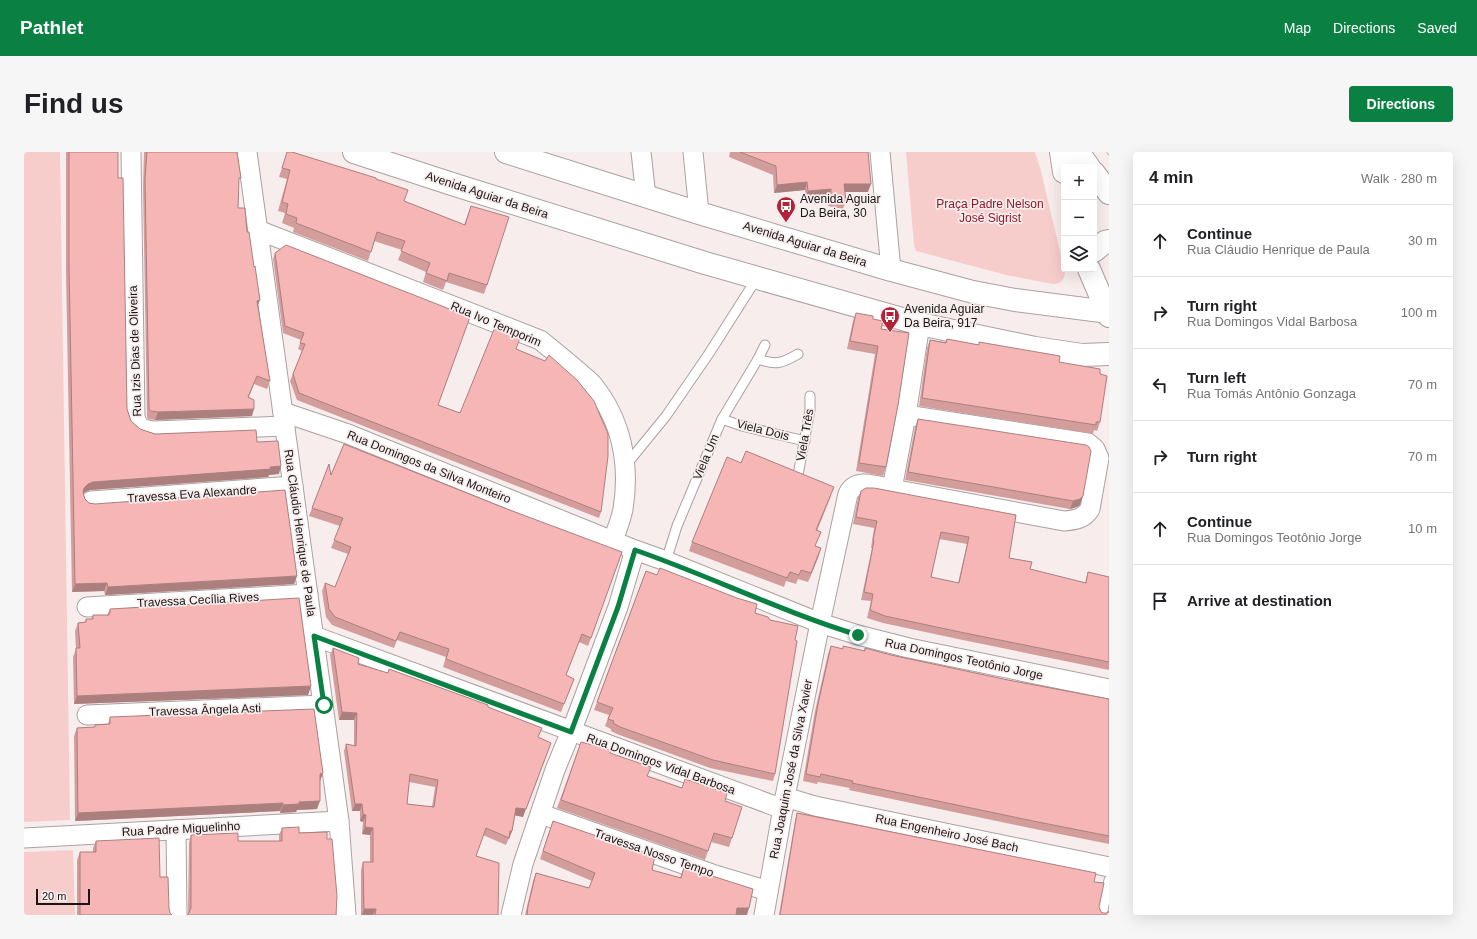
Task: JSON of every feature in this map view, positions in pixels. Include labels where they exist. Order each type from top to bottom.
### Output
[{"type":"main road","name":"Avenida Aguiar da Beira","points":[[356,152],[512,203],[757,278],[920,324],[1035,348],[1082,355],[1109,354]]},
{"type":"main road","name":"Avenida Aguiar da Beira","points":[[506,152],[699,213],[891,270],[973,292],[1015,300],[1108,313]]},
{"type":"main road","points":[[1061,152],[1063,164]]},
{"type":"main road","points":[[1078,152],[1087,164]]},
{"type":"main road","points":[[1097,177],[1109,193]]},
{"type":"main road","points":[[1097,249],[1105,242],[1109,241]]},
{"type":"main road","points":[[1090,272],[1108,313]]},
{"type":"street","name":"Rua Izis Dias de Oliveira","points":[[131,152],[135,417],[137,424],[143,429],[154,431],[284,419]]},
{"type":"street","name":"Rua Cláudio Henrique de Paula","points":[[247,152],[324,705],[339,821],[346,915]]},
{"type":"street","points":[[642,152],[646,197]]},
{"type":"street","points":[[693,152],[699,213]]},
{"type":"street","points":[[880,152],[891,270]]},
{"type":"street","name":"Rua Ivo Temporim","points":[[258,230],[540,340],[563,358],[593,385],[610,411],[622,440],[625,467],[624,494],[622,511],[613,541]]},
{"type":"street","points":[[892,489],[906,416],[920,324]]},
{"type":"street","points":[[820,623],[848,494],[850,488],[856,485],[863,483],[1064,521],[1076,520],[1086,515],[1090,509],[1099,458],[1094,449],[1088,443],[906,416]]},
{"type":"street","name":"Rua Domingos da Silva Monteiro","points":[[284,419],[348,434],[820,623]]},
{"type":"street","name":"Travessa Eva Alexandre","points":[[91,502],[293,486]]},
{"type":"street","points":[[511,915],[523,864],[555,770],[571,732],[618,607],[635,550]]},
{"type":"street","name":"Travessa Cecília Rives","points":[[87,607],[308,594]]},
{"type":"street","name":"Rua Domingos Teotônio Jorge","points":[[820,623],[858,635],[909,648],[1109,689]]},
{"type":"street","name":"Rua Joaquim José da Silva Xavier","points":[[764,915],[784,803],[820,623]]},
{"type":"street","name":"Rua Domingos Vidal Barbosa","points":[[314,636],[571,732],[784,803]]},
{"type":"street","name":"Travessa Ângela Asti","points":[[87,715],[324,705]]},
{"type":"street","name":"Rua Engenheiro José Bach","points":[[784,803],[815,806],[1109,867]]},
{"type":"street","name":"Travessa Nosso Tempo","points":[[541,814],[768,891]]},
{"type":"street","name":"Rua Padre Miguelinho","points":[[24,838],[339,821]]},
{"type":"street","points":[[176,830],[177,915]]},
{"type":"lane","points":[[625,467],[666,416],[708,355],[757,278]]},
{"type":"lane","name":"Viela Um","points":[[666,561],[677,526],[722,419],[765,345]]},
{"type":"lane","points":[[758,359],[777,364],[784,362],[798,354]]},
{"type":"lane","name":"Viela Três","points":[[798,475],[810,410],[810,396]]},
{"type":"lane","name":"Viela Dois","points":[[722,419],[742,426],[805,440]]},
{"type":"lane","points":[[1102,915],[1109,880]]},
{"type":"green space","points":[[24,152],[60,152],[70,820],[24,822]]},
{"type":"green space","name":"Praça Padre Nelson José Sigrist","points":[[906,152],[1035,152],[1041,171],[1061,256],[1061,272],[1065,273],[1063,280],[1060,283],[1053,284],[1006,275],[916,251],[914,245]]},
{"type":"green space","points":[[73,850],[75,915],[24,915],[24,852]]},
{"type":"building","points":[[69,152],[118,152],[118,178],[123,178],[127,409],[131,421],[140,429],[155,434],[256,430],[257,442],[278,441],[281,466],[270,467],[271,469],[93,482],[84,488],[83,493],[85,499],[89,503],[95,504],[285,490],[297,576],[108,587],[107,583],[75,584],[69,265]]},
{"type":"building","points":[[147,152],[237,152],[241,178],[239,178],[238,208],[245,208],[247,232],[249,232],[260,300],[257,301],[270,381],[257,376],[248,397],[254,400],[254,409],[158,412],[151,411],[149,409],[145,178]]},
{"type":"building","points":[[287,152],[292,152],[376,178],[408,190],[404,201],[465,225],[471,206],[509,217],[487,285],[449,273],[447,281],[426,273],[430,263],[401,251],[405,241],[377,232],[371,252],[296,223],[297,218],[286,214],[288,204],[282,202],[290,170],[282,168]]},
{"type":"building","points":[[740,152],[868,152],[871,184],[844,184],[846,201],[831,198],[831,189],[808,191],[807,182],[777,185],[776,166]]},
{"type":"building","points":[[286,245],[470,317],[438,405],[460,413],[495,327],[520,338],[516,349],[545,361],[549,355],[577,380],[594,401],[608,434],[608,456],[601,512],[299,393],[293,374],[305,344],[300,343],[304,333],[285,326],[275,253]]},
{"type":"building","points":[[856,313],[873,316],[873,319],[883,321],[881,329],[909,333],[898,405],[886,467],[859,463],[878,346],[850,341]]},
{"type":"building","points":[[947,339],[979,345],[979,342],[1060,356],[1059,362],[1100,369],[1100,374],[1107,376],[1100,422],[1096,422],[1096,425],[922,398],[930,340],[946,343]]},
{"type":"building","points":[[918,419],[1086,445],[1091,451],[1083,496],[1080,499],[1073,501],[908,472]]},
{"type":"building","points":[[344,444],[507,509],[622,552],[591,638],[582,634],[566,675],[574,679],[564,704],[446,659],[449,649],[400,632],[396,641],[335,617],[329,609],[325,583],[335,587],[351,547],[334,540],[343,518],[312,508],[329,464],[331,475]]},
{"type":"building","points":[[746,451],[834,487],[816,530],[821,532],[815,546],[821,548],[811,573],[801,570],[799,575],[790,572],[787,578],[692,542],[727,457],[741,463]]},
{"type":"building","points":[[866,488],[874,488],[1016,515],[1009,558],[1032,562],[1030,569],[1086,583],[1088,572],[1109,577],[1109,662],[885,616],[870,610],[873,594],[864,592],[877,521],[856,517],[861,491]],"holes":[[[941,532],[969,537],[959,583],[931,577]]]},
{"type":"building","points":[[660,568],[737,598],[757,604],[755,613],[768,617],[770,620],[798,626],[795,640],[797,641],[775,774],[713,760],[620,727],[613,723],[614,721],[608,719],[613,708],[597,702],[646,571],[657,575]]},
{"type":"building","points":[[299,598],[311,686],[77,696],[76,648],[80,648],[78,623],[86,622],[86,619],[93,619],[93,615],[109,615],[110,609]]},
{"type":"building","points":[[831,646],[843,649],[843,646],[865,651],[865,648],[1008,680],[1109,699],[1109,836],[852,783],[853,781],[821,774],[820,777],[806,774],[818,704]]},
{"type":"building","points":[[333,648],[359,658],[358,664],[388,673],[389,669],[488,705],[488,707],[542,728],[538,737],[551,743],[526,809],[516,808],[512,831],[510,831],[509,838],[486,828],[476,856],[499,863],[498,915],[375,915],[376,909],[364,909],[363,862],[373,862],[373,828],[365,827],[366,815],[363,814],[362,804],[355,804],[346,744],[356,746],[357,713],[342,712]],"holes":[[[410,774],[438,780],[434,807],[407,804]]]},
{"type":"building","points":[[314,709],[323,773],[320,774],[320,801],[299,802],[299,804],[283,805],[283,803],[78,813],[77,728],[110,724],[110,717]]},
{"type":"building","points":[[581,742],[604,748],[611,751],[610,753],[651,767],[647,776],[682,788],[685,779],[727,793],[725,801],[742,807],[732,838],[714,833],[708,851],[561,800]]},
{"type":"building","points":[[797,813],[1096,873],[1094,882],[1104,883],[1099,907],[1103,913],[1107,913],[1109,911],[1109,915],[780,915]]},
{"type":"building","points":[[553,821],[655,856],[652,870],[681,878],[684,867],[753,889],[749,908],[737,908],[736,915],[527,915],[536,873],[589,888],[595,873],[543,851]]},
{"type":"building","points":[[299,827],[299,833],[327,832],[327,839],[332,839],[337,896],[336,915],[187,915],[191,908],[191,835],[238,833],[238,841],[282,841],[282,828]]},
{"type":"building","points":[[159,838],[160,877],[168,877],[169,908],[172,915],[80,915],[80,852],[96,852],[96,841]]},
{"type":"place","name":"Avenida Aguiar Da Beira, 30","points":[[786,223]]},
{"type":"place","name":"Avenida Aguiar Da Beira, 917","points":[[890,333]]},
{"type":"route","points":[[324,705],[314,636],[460,689],[571,732],[618,607],[635,550],[820,623],[858,635]]}]
